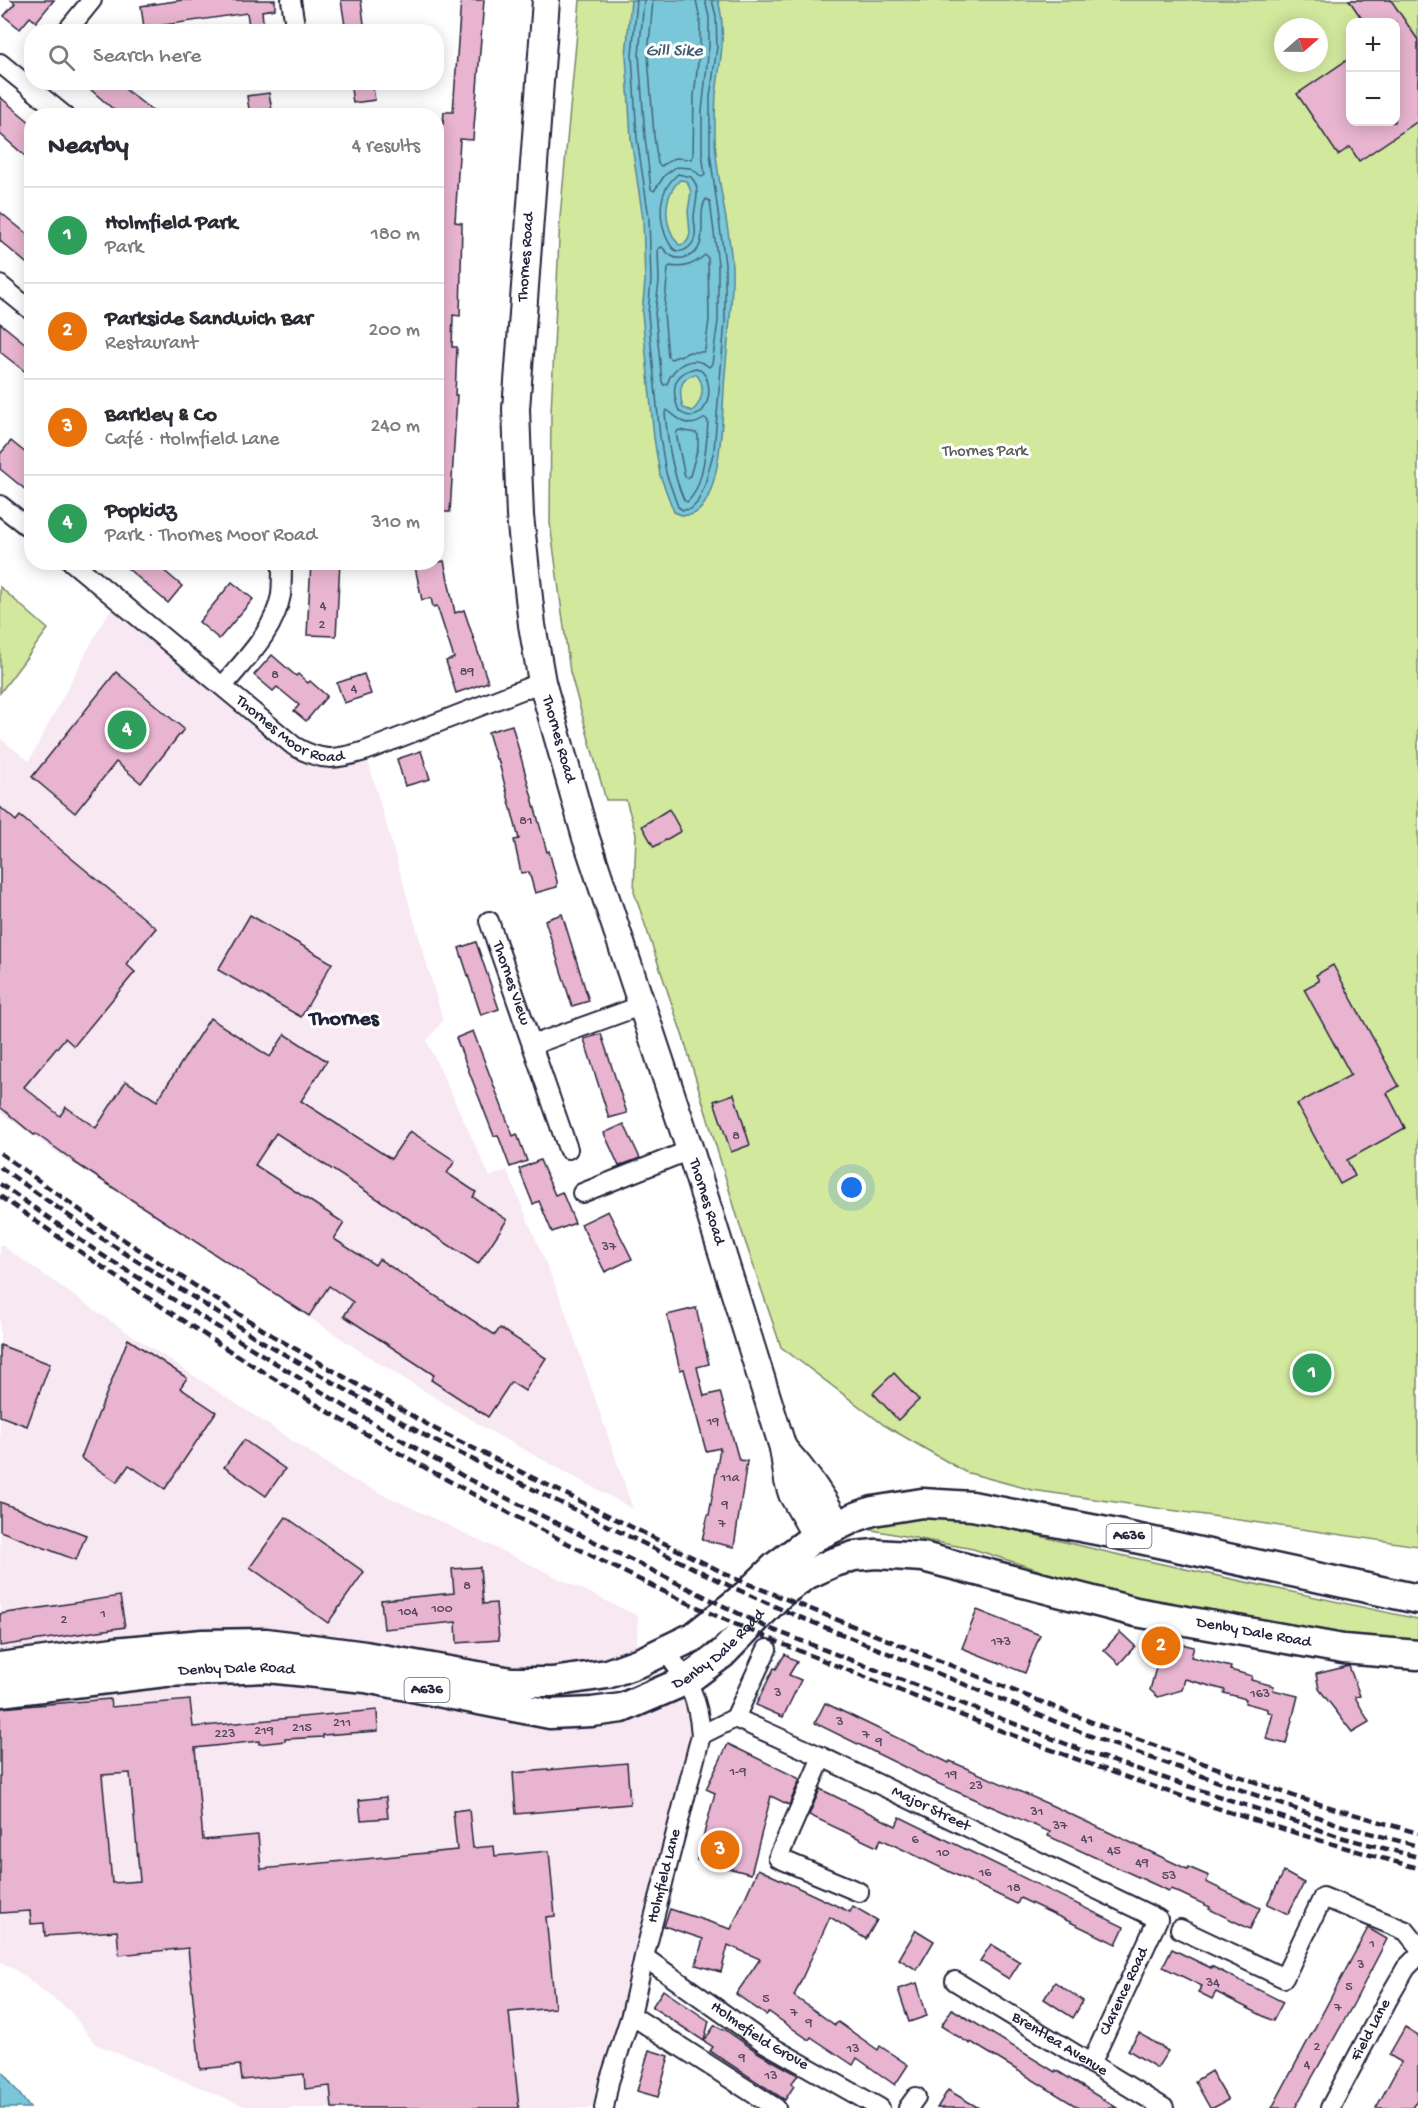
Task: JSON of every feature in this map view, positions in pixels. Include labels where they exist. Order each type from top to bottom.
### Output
[{"type":"main road","name":"Thornes Road","points":[[546,0],[516,409],[520,516],[532,625],[542,682],[586,838],[690,1150],[783,1448],[820,1492],[831,1541]]},
{"type":"main road","name":"Denby Dale Road","points":[[0,1667],[114,1652],[202,1644],[266,1643],[365,1656],[511,1682],[531,1683],[607,1674],[666,1652],[701,1632],[775,1568],[831,1541],[873,1512],[921,1503],[972,1506],[1112,1533],[1418,1599]]},
{"type":"main road","name":"Denby Dale Road","points":[[0,1692],[165,1672],[267,1668],[366,1678],[550,1714],[622,1708],[687,1680],[722,1654],[781,1593],[806,1575],[831,1541],[881,1536],[923,1557],[1136,1612],[1343,1649],[1418,1655]]},
{"type":"main road","name":"A636","points":[[531,1683],[563,1691],[595,1692],[630,1686],[660,1675],[674,1675],[687,1680]]},
{"type":"street","points":[[72,24],[92,0]]},
{"type":"street","points":[[291,0],[295,24]]},
{"type":"street","points":[[0,63],[24,75]]},
{"type":"street","points":[[40,90],[57,108]]},
{"type":"street","points":[[0,285],[24,304]]},
{"type":"street","points":[[0,504],[24,524]]},
{"type":"street","name":"Thornes Moor Road","points":[[82,570],[294,746],[320,759],[341,758],[365,751],[542,682]]},
{"type":"street","points":[[223,686],[261,640],[273,620],[281,594],[282,570]]},
{"type":"street","name":"Thornes View","points":[[489,921],[568,1149]]},
{"type":"street","name":"Thornes View","points":[[532,1045],[643,1005]]},
{"type":"street","points":[[582,1193],[690,1150]]},
{"type":"street","points":[[701,1735],[735,1718],[767,1649]]},
{"type":"street","name":"Holmfield Lane","points":[[604,2108],[609,2082],[631,2015],[701,1735],[699,1713],[687,1680],[666,1652]]},
{"type":"street","name":"Major Street","points":[[735,1718],[822,1757],[1158,1919]]},
{"type":"street","points":[[822,1757],[778,1858],[859,1892]]},
{"type":"street","points":[[1180,1929],[1284,1978],[1323,1897],[1406,1931],[1418,1946]]},
{"type":"street","name":"Clarence Road","points":[[1091,2064],[1158,1919]]},
{"type":"street","name":"Field Lane","points":[[1330,2108],[1388,1998],[1406,1968],[1418,1956]]},
{"type":"street","name":"Holmefield Grove","points":[[644,1957],[765,2043],[880,2108]]},
{"type":"street","name":"Brentlea Avenue","points":[[955,1981],[1164,2108]]},
{"type":"street","points":[[631,2015],[776,2108]]},
{"type":"shaded area","points":[[118,599],[310,755],[365,751],[443,1020],[427,1041],[490,1177],[507,1170],[562,1302],[633,1509],[488,1430],[374,1360],[66,1159],[0,1112],[0,738],[29,761],[103,621]]},
{"type":"shaded area","points":[[0,1244],[106,1318],[349,1478],[638,1616],[636,1664],[607,1674],[0,1663]]},
{"type":"shaded area","points":[[267,1668],[550,1714],[679,1685],[699,1713],[604,2108],[249,2108],[95,2044],[70,2011],[0,1961],[0,1692]]},
{"type":"green space","name":"Thornes Park","points":[[580,0],[1418,0],[1418,1546],[1032,1490],[965,1472],[884,1425],[781,1347],[741,1229],[685,1043],[634,892],[636,834],[626,800],[606,800],[570,672],[550,523],[551,413],[560,217]]},
{"type":"green space","points":[[0,587],[48,629],[0,693]]},
{"type":"green space","points":[[951,1515],[1111,1553],[1418,1619],[1418,1645],[1383,1642],[1120,1596],[973,1549],[867,1529],[888,1521]]},
{"type":"water","name":"Gill Sike","points":[[631,0],[718,0],[722,35],[716,94],[715,138],[717,167],[731,252],[731,306],[718,462],[709,495],[696,513],[689,515],[674,512],[660,475],[654,438],[642,313],[645,281],[643,219],[631,139],[626,55]],"holes":[[[680,180],[687,181],[691,192],[688,211],[690,233],[688,240],[679,245],[670,229],[667,212],[670,195]],[[696,374],[701,383],[702,393],[699,403],[692,411],[683,408],[681,387],[686,379]]]},
{"type":"water","points":[[1,2070],[30,2108],[0,2108]]},
{"type":"building","points":[[11,0],[54,0],[36,22],[30,17],[20,29],[4,16],[15,3]]},
{"type":"building","points":[[183,0],[275,0],[275,9],[262,11],[263,24],[249,24],[247,13],[171,24],[143,24],[141,6]]},
{"type":"building","points":[[341,0],[361,0],[364,24],[345,24]]},
{"type":"building","points":[[461,0],[484,0],[473,140],[460,139],[455,222],[462,223],[460,316],[453,315],[452,347],[457,347],[455,395],[457,395],[450,512],[444,512],[444,112],[453,112]]},
{"type":"building","points":[[1349,0],[1391,0],[1418,40],[1418,121],[1359,161],[1350,147],[1338,155],[1297,94],[1346,61],[1346,126],[1400,126],[1400,18],[1361,18]]},
{"type":"building","points":[[91,90],[126,90],[149,108],[112,108]]},
{"type":"building","points":[[351,90],[373,90],[375,100],[353,103]]},
{"type":"building","points":[[269,93],[272,108],[249,108],[247,96]]},
{"type":"building","points":[[0,97],[24,117],[24,155],[0,134]]},
{"type":"building","points":[[0,212],[24,232],[24,261],[0,241]]},
{"type":"building","points":[[0,323],[24,342],[24,371],[0,352]]},
{"type":"building","points":[[11,441],[24,452],[24,488],[0,469],[0,454]]},
{"type":"building","points":[[444,561],[455,613],[464,610],[488,682],[456,693],[446,661],[454,658],[437,606],[433,607],[431,598],[422,600],[416,570],[444,570]]},
{"type":"building","points":[[129,570],[163,570],[182,586],[168,603]]},
{"type":"building","points":[[311,570],[340,570],[336,636],[307,635]]},
{"type":"building","points":[[232,582],[253,599],[219,639],[199,622]]},
{"type":"building","points":[[272,655],[296,676],[298,674],[308,683],[310,681],[327,696],[306,721],[294,711],[299,705],[277,687],[273,691],[254,675]]},
{"type":"building","points":[[116,672],[184,729],[141,783],[116,762],[75,813],[32,777]]},
{"type":"building","points":[[364,674],[371,694],[344,703],[337,683]]},
{"type":"building","points":[[512,725],[557,881],[557,887],[535,893],[529,872],[521,873],[514,840],[519,839],[498,759],[496,759],[488,732]]},
{"type":"building","points":[[421,751],[430,779],[405,786],[397,759]]},
{"type":"building","points":[[0,807],[16,821],[20,816],[156,928],[126,964],[135,972],[74,1046],[65,1038],[24,1087],[60,1116],[66,1107],[96,1128],[126,1081],[157,1101],[210,1018],[270,1057],[285,1034],[327,1061],[301,1101],[391,1159],[410,1131],[455,1161],[447,1173],[476,1192],[473,1197],[507,1220],[478,1264],[276,1133],[255,1165],[344,1223],[334,1239],[375,1265],[379,1259],[495,1335],[500,1328],[546,1358],[525,1391],[511,1382],[488,1417],[431,1380],[434,1375],[344,1316],[353,1302],[329,1286],[309,1316],[74,1162],[36,1134],[34,1135],[0,1107]]},
{"type":"building","points":[[669,809],[681,831],[654,847],[642,826]]},
{"type":"building","points":[[562,914],[589,1001],[572,1006],[545,920]]},
{"type":"building","points":[[250,915],[332,963],[301,1017],[218,970]]},
{"type":"building","points":[[476,942],[499,1009],[481,1015],[459,948]]},
{"type":"building","points":[[1333,965],[1399,1086],[1387,1093],[1405,1128],[1347,1160],[1355,1176],[1340,1184],[1297,1104],[1351,1075],[1304,989],[1319,981],[1316,975]]},
{"type":"building","points":[[473,1031],[513,1136],[517,1134],[527,1161],[510,1167],[498,1135],[494,1136],[456,1038]]},
{"type":"building","points":[[601,1034],[627,1113],[609,1118],[584,1039]]},
{"type":"building","points":[[734,1094],[750,1145],[731,1152],[714,1101]]},
{"type":"building","points":[[624,1124],[640,1158],[619,1166],[604,1133]]},
{"type":"building","points":[[540,1160],[555,1195],[562,1192],[575,1223],[552,1232],[539,1201],[533,1204],[519,1169]]},
{"type":"building","points":[[608,1211],[632,1259],[605,1272],[581,1224]]},
{"type":"building","points":[[696,1308],[709,1364],[697,1367],[704,1396],[720,1392],[739,1460],[747,1461],[734,1547],[702,1540],[709,1515],[720,1448],[706,1451],[684,1369],[680,1370],[667,1315]]},
{"type":"building","points":[[128,1339],[187,1378],[180,1388],[216,1412],[165,1489],[129,1465],[117,1482],[81,1458]]},
{"type":"building","points":[[0,1345],[50,1364],[27,1426],[0,1416]]},
{"type":"building","points":[[894,1373],[919,1400],[898,1420],[873,1393]]},
{"type":"building","points":[[244,1440],[285,1469],[266,1496],[224,1467]]},
{"type":"building","points":[[0,1502],[86,1535],[76,1560],[0,1531]]},
{"type":"building","points":[[286,1517],[364,1572],[328,1623],[250,1567]]},
{"type":"building","points":[[480,1567],[483,1604],[496,1603],[499,1640],[457,1643],[456,1622],[384,1629],[381,1600],[454,1593],[452,1569]]},
{"type":"building","points":[[120,1596],[125,1627],[0,1646],[0,1614]]},
{"type":"building","points":[[977,1610],[1040,1635],[1025,1673],[962,1648]]},
{"type":"building","points":[[1120,1632],[1135,1646],[1119,1664],[1104,1650]]},
{"type":"building","points":[[1160,1639],[1194,1647],[1191,1657],[1231,1667],[1230,1670],[1252,1676],[1251,1680],[1274,1686],[1273,1690],[1298,1696],[1286,1744],[1266,1739],[1273,1713],[1268,1712],[1268,1709],[1245,1703],[1246,1699],[1224,1693],[1225,1690],[1185,1679],[1182,1690],[1158,1697],[1150,1690],[1158,1660],[1155,1659]]},
{"type":"building","points":[[785,1654],[797,1662],[789,1675],[801,1680],[783,1717],[756,1705],[774,1668],[776,1669]]},
{"type":"building","points":[[1349,1666],[1360,1696],[1355,1697],[1369,1722],[1352,1732],[1319,1689],[1316,1674]]},
{"type":"building","points":[[110,1699],[111,1707],[190,1700],[193,1727],[377,1710],[378,1731],[285,1739],[285,1741],[259,1744],[259,1741],[195,1748],[203,1840],[258,1835],[261,1869],[457,1850],[453,1811],[469,1809],[473,1848],[494,1846],[495,1856],[549,1851],[555,1916],[546,1917],[555,2008],[509,2012],[519,2108],[332,2108],[330,2086],[305,2089],[304,2074],[242,2080],[240,2065],[200,2069],[188,1948],[119,1955],[117,1931],[45,1936],[44,1923],[31,1924],[30,1911],[0,1913],[0,1708]],"holes":[[[130,1773],[140,1881],[112,1883],[102,1775]]]},
{"type":"building","points":[[825,1703],[949,1763],[950,1761],[1053,1806],[1187,1869],[1188,1867],[1209,1876],[1206,1882],[1260,1908],[1250,1929],[1209,1909],[1210,1907],[1171,1889],[1169,1891],[1048,1836],[1050,1832],[939,1784],[815,1723]]},
{"type":"building","points":[[728,1744],[800,1779],[789,1805],[771,1796],[751,1874],[697,1860],[715,1793],[706,1789]]},
{"type":"building","points":[[627,1763],[630,1804],[516,1814],[513,1773]]},
{"type":"building","points":[[820,1789],[896,1826],[900,1817],[1124,1927],[1116,1944],[1020,1898],[1017,1904],[881,1839],[877,1847],[809,1815]]},
{"type":"building","points":[[386,1797],[388,1818],[361,1820],[359,1800]]},
{"type":"building","points":[[758,1869],[850,1912],[853,1906],[877,1920],[866,1939],[830,1917],[794,1996],[835,2025],[838,2022],[878,2050],[880,2046],[908,2065],[895,2085],[857,2058],[853,2065],[811,2037],[809,2040],[769,2012],[766,2015],[736,1994],[760,1959],[728,1945],[721,1972],[696,1965],[703,1939],[664,1926],[670,1909],[731,1929]]},
{"type":"building","points":[[1284,1872],[1304,1883],[1288,1914],[1267,1904]]},
{"type":"building","points":[[1368,1928],[1387,1939],[1354,2003],[1295,2108],[1272,2108]]},
{"type":"building","points":[[916,1930],[934,1941],[917,1970],[899,1959]]},
{"type":"building","points":[[991,1944],[1020,1962],[1009,1979],[980,1961]]},
{"type":"building","points":[[1172,1949],[1283,2002],[1273,2021],[1216,1992],[1212,1999],[1198,1992],[1202,1986],[1163,1967]]},
{"type":"building","points":[[1055,1982],[1083,2001],[1073,2018],[1044,1999]]},
{"type":"building","points":[[917,1983],[927,2016],[909,2022],[898,1989]]},
{"type":"building","points":[[663,1990],[709,2021],[704,2041],[652,2007]]},
{"type":"building","points":[[952,2009],[1117,2108],[1079,2108],[971,2042],[970,2044],[941,2026]]},
{"type":"building","points":[[715,2025],[798,2075],[791,2084],[794,2086],[785,2100],[710,2051],[713,2047],[704,2041]]},
{"type":"building","points":[[1405,2027],[1418,2035],[1418,2098],[1412,2108],[1376,2108],[1401,2062],[1389,2055]]},
{"type":"building","points":[[1139,2033],[1168,2051],[1157,2068],[1128,2050]]},
{"type":"building","points":[[649,2050],[669,2056],[658,2097],[637,2091]]},
{"type":"building","points":[[1211,2071],[1228,2100],[1213,2108],[1210,2108],[1195,2081]]},
{"type":"building","points":[[948,2090],[979,2108],[937,2108]]},
{"type":"railway","points":[[0,1153],[101,1225],[273,1336],[437,1430],[736,1579],[1109,1729],[1302,1799],[1418,1833]]},
{"type":"railway","points":[[0,1167],[92,1232],[258,1339],[431,1439],[732,1587],[785,1611],[1098,1739],[1343,1826],[1418,1846]]},
{"type":"railway","points":[[0,1184],[102,1255],[346,1407],[468,1479],[766,1627],[1092,1754],[1344,1838],[1418,1857]]},
{"type":"railway","points":[[0,1196],[179,1318],[364,1433],[490,1503],[682,1600],[805,1653],[1092,1765],[1222,1810],[1418,1868]]},
{"type":"place","name":"Popkidz","points":[[127,730]]},
{"type":"place","name":"Holmfield Park","points":[[1312,1373]]},
{"type":"place","name":"Parkside Sandwich Bar","points":[[1161,1646]]},
{"type":"place","name":"Barkley & Co","points":[[720,1850]]},
{"type":"district","name":"Thornes","points":[[344,1020]]}]
